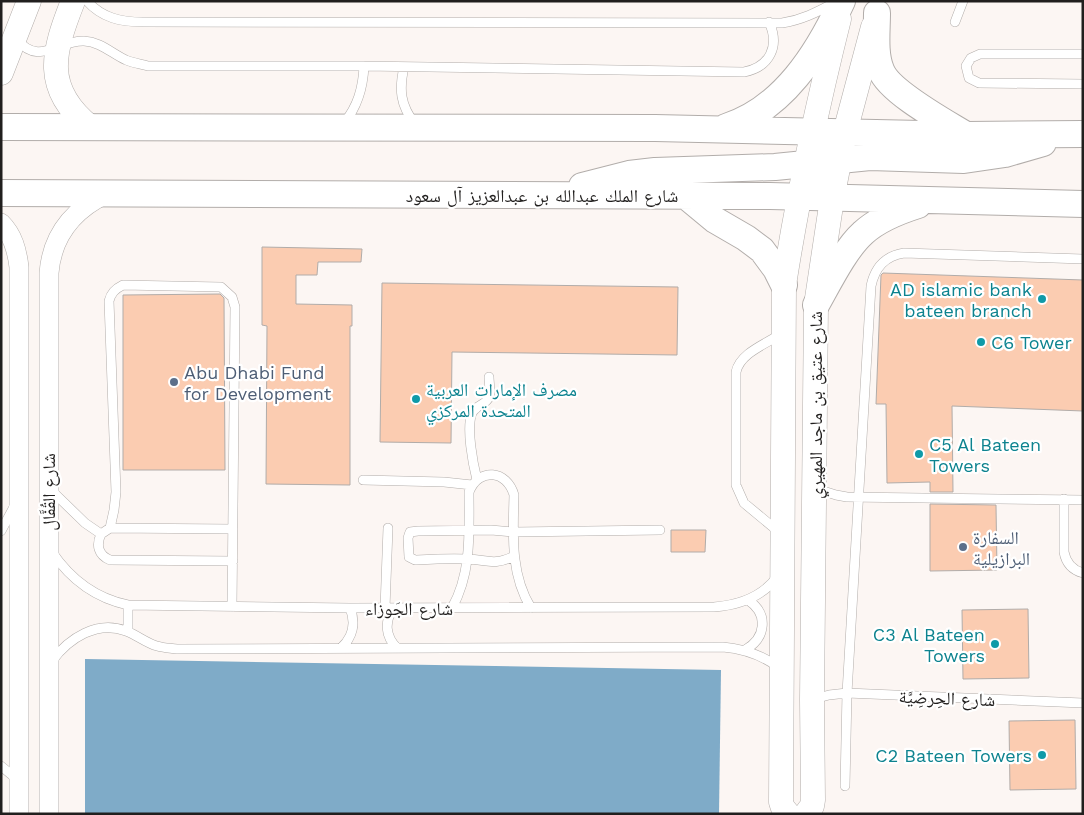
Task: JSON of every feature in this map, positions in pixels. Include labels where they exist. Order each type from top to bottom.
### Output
[{"type":"main road","points":[[712,130],[739,123],[753,116],[778,96],[807,64],[820,46],[843,1]]},
{"type":"main road","points":[[879,7],[878,53],[884,77],[904,95],[966,135]]},
{"type":"main road","points":[[1,127],[418,128],[712,130],[966,135],[1073,134]]},
{"type":"main road","points":[[558,195],[605,179],[655,171],[775,167],[805,164],[828,152],[845,132]]},
{"type":"main road","points":[[799,198],[816,175],[840,160],[870,157],[964,160],[985,158],[1025,149],[1073,134]]},
{"type":"main road","name":"شارع الملك عبدالله بن عبدالعزيز آل سعود","points":[[1,194],[686,196],[1082,204]]},
{"type":"main road","points":[[686,196],[715,220],[746,238],[762,250],[768,256],[784,285]]},
{"type":"main road","points":[[816,305],[861,234],[893,214],[930,201]]},
{"type":"street","points":[[1,73],[29,1]]},
{"type":"street","points":[[73,1],[57,48],[57,77],[64,99],[70,110],[90,127]]},
{"type":"street","name":"شارع عتيق بن ماجد المهيري","points":[[788,814],[781,802],[784,285],[805,164],[843,1]]},
{"type":"street","name":"شارع عتيق بن ماجد المهيري","points":[[813,811],[812,700],[816,305],[832,199],[845,132],[879,7]]},
{"type":"street","name":"شارع القُفَّال","points":[[49,814],[48,487],[50,260],[54,246],[74,214],[106,194]]},
{"type":"street","name":"شارع القُفَّال","points":[[1,222],[17,250],[18,276],[10,435],[18,498],[19,814]]},
{"type":"street","points":[[18,276],[35,273],[49,282]]},
{"type":"lane","points":[[87,1],[110,18],[132,22],[782,23],[810,16],[836,1]]},
{"type":"lane","points":[[955,22],[962,1]]},
{"type":"lane","points":[[16,36],[27,48],[34,51],[50,51],[74,42],[92,42],[101,45],[127,61],[148,66],[364,66],[744,72],[759,67],[771,54],[774,38],[768,22]]},
{"type":"lane","points":[[1083,54],[980,54],[971,58],[966,66],[969,78],[979,83],[1083,84]]},
{"type":"lane","points":[[340,128],[356,106],[362,91],[364,66]]},
{"type":"lane","points":[[404,67],[400,90],[404,106],[418,128]]},
{"type":"lane","points":[[845,786],[847,693],[871,286],[876,270],[888,258],[904,253],[1083,259]]},
{"type":"lane","points":[[110,528],[116,492],[110,296],[117,288],[123,285],[198,290],[221,288],[229,293],[234,302],[232,606]]},
{"type":"lane","points":[[782,535],[744,503],[736,485],[736,372],[737,366],[744,357],[784,333]]},
{"type":"lane","points":[[474,483],[471,420],[475,408],[488,400],[489,378]]},
{"type":"lane","points":[[452,608],[462,586],[467,559],[469,492],[474,483],[482,476],[496,475],[508,482],[514,495],[514,556],[516,573],[519,585],[531,608]]},
{"type":"lane","points":[[363,480],[474,483]]},
{"type":"lane","points":[[48,487],[85,524],[101,534]]},
{"type":"lane","points":[[815,488],[836,496],[859,498],[1083,500]]},
{"type":"lane","points":[[1,531],[18,498]]},
{"type":"lane","points":[[1064,500],[1064,552],[1066,560],[1071,567],[1083,573]]},
{"type":"lane","points":[[233,529],[110,528],[101,534],[98,544],[98,550],[110,560],[233,561]]},
{"type":"lane","points":[[388,528],[390,608],[387,625],[389,638],[397,648]]},
{"type":"lane","points":[[514,556],[507,560],[491,562],[467,559],[415,560],[409,557],[408,538],[410,532],[418,531],[660,530]]},
{"type":"lane","name":"شارع الجَوزاء","points":[[48,545],[65,569],[86,588],[112,602],[128,605],[350,608],[714,607],[748,600],[767,588],[782,571]]},
{"type":"lane","points":[[745,650],[757,641],[762,626],[759,611],[748,600]]},
{"type":"lane","points":[[128,605],[128,632]]},
{"type":"lane","points":[[341,648],[353,630],[353,614],[350,608]]},
{"type":"lane","points":[[48,667],[68,642],[88,631],[110,627],[128,632],[156,646],[170,648],[723,647],[745,650],[764,658],[782,670]]},
{"type":"lane","name":"شارع الحِرضِيَّة","points":[[812,700],[829,695],[847,693],[1083,703]]},
{"type":"lane","points":[[1,766],[19,780]]},
{"type":"water","points":[[85,659],[721,670],[719,814],[85,814]]},
{"type":"building","points":[[262,247],[362,249],[361,262],[318,262],[317,275],[296,275],[296,304],[352,305],[352,326],[350,326],[350,485],[266,484],[267,326],[262,325]]},
{"type":"building","name":"C6 Tower","points":[[883,273],[1083,280],[1083,411],[952,406],[953,492],[930,492],[930,482],[887,483],[886,404],[876,404],[881,275]]},
{"type":"building","name":"مصرف الإمارات العربية المتحدة المركزي","points":[[382,283],[678,287],[677,355],[452,352],[451,443],[380,442]]},
{"type":"building","name":"Abu Dhabi Fund for Development","points":[[220,294],[224,298],[225,470],[123,470],[123,295]]},
{"type":"building","points":[[930,504],[996,505],[997,570],[930,571]]},
{"type":"building","points":[[671,530],[706,530],[705,552],[671,552]]},
{"type":"building","name":"C3 Al Bateen Towers","points":[[1028,609],[1029,678],[963,679],[962,610]]},
{"type":"building","name":"C2 Bateen Towers","points":[[1075,720],[1076,789],[1010,790],[1009,721]]},
{"type":"place","name":"AD islamic bank bateen branch","points":[[1042,299]]},
{"type":"place","name":"C6 Tower","points":[[981,342]]},
{"type":"place","name":"Abu Dhabi Fund for Development","points":[[174,382]]},
{"type":"place","name":"مصرف الإمارات العربية المتحدة المركزي","points":[[416,399]]},
{"type":"place","name":"C5 Al Bateen Towers","points":[[919,454]]},
{"type":"place","name":"السفارة البرازيلية","points":[[963,547]]},
{"type":"place","name":"C3 Al Bateen Towers","points":[[995,644]]},
{"type":"place","name":"C2 Bateen Towers","points":[[1042,755]]}]
